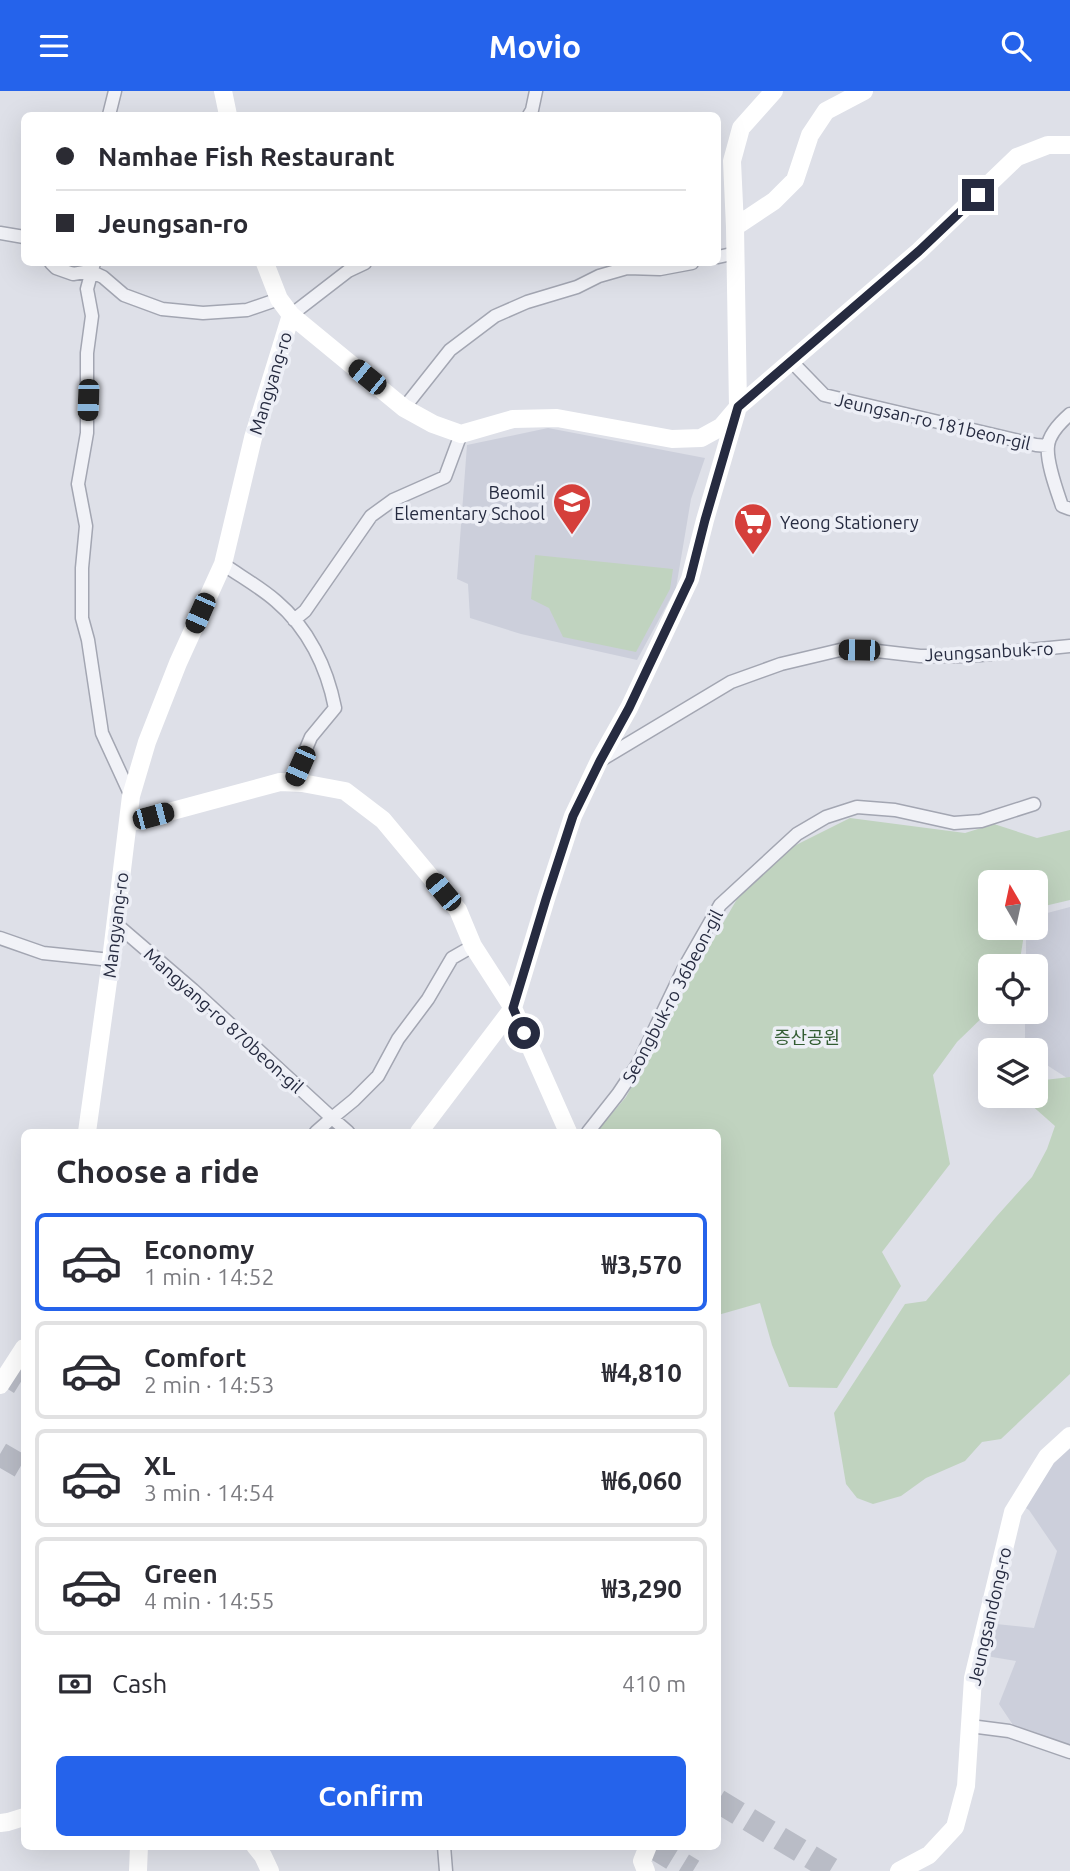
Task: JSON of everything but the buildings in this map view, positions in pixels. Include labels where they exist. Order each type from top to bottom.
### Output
[{"type":"main road","points":[[223,91],[227,112]]},
{"type":"main road","points":[[421,1129],[513,1008],[573,816],[629,708],[690,579],[738,407],[732,161],[741,128],[774,91]]},
{"type":"main road","points":[[735,227],[774,201],[795,180],[810,135],[826,111],[864,91]]},
{"type":"main road","points":[[461,434],[513,419],[557,418],[672,439],[701,438],[721,427],[738,407],[919,251],[1017,157],[1048,145],[1070,145]]},
{"type":"main road","points":[[266,266],[279,299],[291,315]]},
{"type":"main road","name":"Mangyang-ro","points":[[87,1129],[131,796],[147,742],[173,674],[223,564],[253,438],[291,315],[404,408],[433,424],[461,434]]},
{"type":"main road","points":[[128,823],[281,782],[345,790],[383,820],[458,910],[473,946],[513,1008],[567,1129]]},
{"type":"main road","points":[[0,1385],[21,1353]]},
{"type":"main road","name":"Jeungsandong-ro","points":[[899,1871],[929,1855],[955,1827],[966,1786],[973,1678],[1013,1512],[1047,1457],[1070,1436]]},
{"type":"main road","points":[[0,1823],[21,1818]]},
{"type":"main road","points":[[138,1871],[139,1850]]},
{"type":"main road","points":[[258,1850],[270,1871]]},
{"type":"main road","points":[[646,1850],[642,1861],[646,1871]]},
{"type":"street","points":[[110,112],[115,91]]},
{"type":"street","points":[[531,112],[536,91]]},
{"type":"street","points":[[0,233],[21,236]]},
{"type":"street","points":[[721,256],[736,253]]},
{"type":"street","points":[[55,266],[73,274],[92,267]]},
{"type":"street","points":[[291,315],[348,271],[359,266]]},
{"type":"street","points":[[404,408],[450,350],[495,316],[527,302],[627,268],[660,269],[676,266]]},
{"type":"street","points":[[92,267],[124,295],[162,309],[214,313],[247,310],[279,299]]},
{"type":"street","points":[[92,267],[87,289],[92,316],[87,353],[87,433],[78,484],[86,526],[82,568],[82,618],[88,640],[102,733],[131,796]]},
{"type":"street","name":"Jeungsan-ro 181beon-gil","points":[[791,361],[824,395],[1048,446]]},
{"type":"street","points":[[1070,414],[1061,422],[1048,446],[1052,479],[1062,506],[1070,509]]},
{"type":"street","points":[[294,620],[305,611],[371,516],[393,500],[446,477],[461,434]]},
{"type":"street","points":[[223,564],[276,600],[294,620],[309,638],[331,689],[335,708],[311,737],[292,782]]},
{"type":"street","name":"Jeungsanbuk-ro","points":[[600,761],[730,682],[781,664],[840,650],[877,650],[920,656],[970,656],[1070,646]]},
{"type":"street","name":"Seongbuk-ro 36beon-gil","points":[[590,1129],[638,1064],[684,968],[720,905],[797,834],[826,817],[858,807],[895,810],[954,823],[981,821],[1034,804]]},
{"type":"street","name":"Mangyang-ro 870beon-gil","points":[[115,923],[193,990],[345,1129]]},
{"type":"street","points":[[0,938],[43,953],[111,960]]},
{"type":"street","points":[[319,1129],[378,1076],[398,1039],[428,999],[452,958],[473,946]]},
{"type":"street","points":[[970,1725],[1009,1731],[1070,1752]]},
{"type":"street","points":[[444,1850],[446,1871]]},
{"type":"shaded area","name":"Beomil Elementary School","points":[[548,428],[705,458],[691,499],[676,588],[637,660],[521,634],[470,618],[468,584],[457,579],[467,445]]},
{"type":"shaded area","points":[[1070,907],[1070,1080],[1048,1066],[1048,1038],[1025,1038],[1025,1024],[1048,1024],[1048,954],[1026,954],[1026,940],[1048,940],[1048,913]]},
{"type":"shaded area","points":[[1070,1442],[1070,1749],[1021,1737],[999,1704],[1016,1661],[986,1656],[996,1624],[1034,1628],[1057,1551],[1029,1510],[1024,1507],[1053,1457]]},
{"type":"green space","points":[[535,555],[673,569],[670,589],[636,652],[563,637],[549,608],[531,599]]},
{"type":"green space","name":"증산공원","points":[[850,818],[965,833],[994,824],[1037,838],[1070,830],[1070,900],[1048,905],[1048,870],[978,870],[978,940],[1023,940],[1021,954],[978,954],[978,1022],[957,1042],[933,1075],[950,1164],[882,1252],[901,1286],[837,1388],[789,1387],[772,1345],[760,1303],[721,1314],[721,1129],[599,1129],[626,1097],[737,899],[794,846]]},
{"type":"green space","points":[[1070,1077],[1070,1374],[1001,1439],[982,1442],[965,1461],[926,1478],[901,1496],[873,1504],[857,1498],[846,1484],[834,1413],[905,1304],[926,1301],[1032,1177],[1047,1149],[1055,1126],[1035,1108],[1048,1108],[1048,1080]]},
{"type":"tunnel","points":[[0,1370],[21,1383]]},
{"type":"tunnel","points":[[0,1454],[21,1466]]},
{"type":"tunnel","points":[[721,1803],[834,1871]]},
{"type":"tunnel","points":[[659,1850],[693,1871]]},
{"type":"place","name":"Beomil Elementary School","points":[[572,536]]},
{"type":"place","name":"Yeong Stationery","points":[[753,556]]},
{"type":"route","points":[[524,1033],[513,1008],[573,816],[629,708],[690,579],[738,407],[919,251],[978,195]]}]
